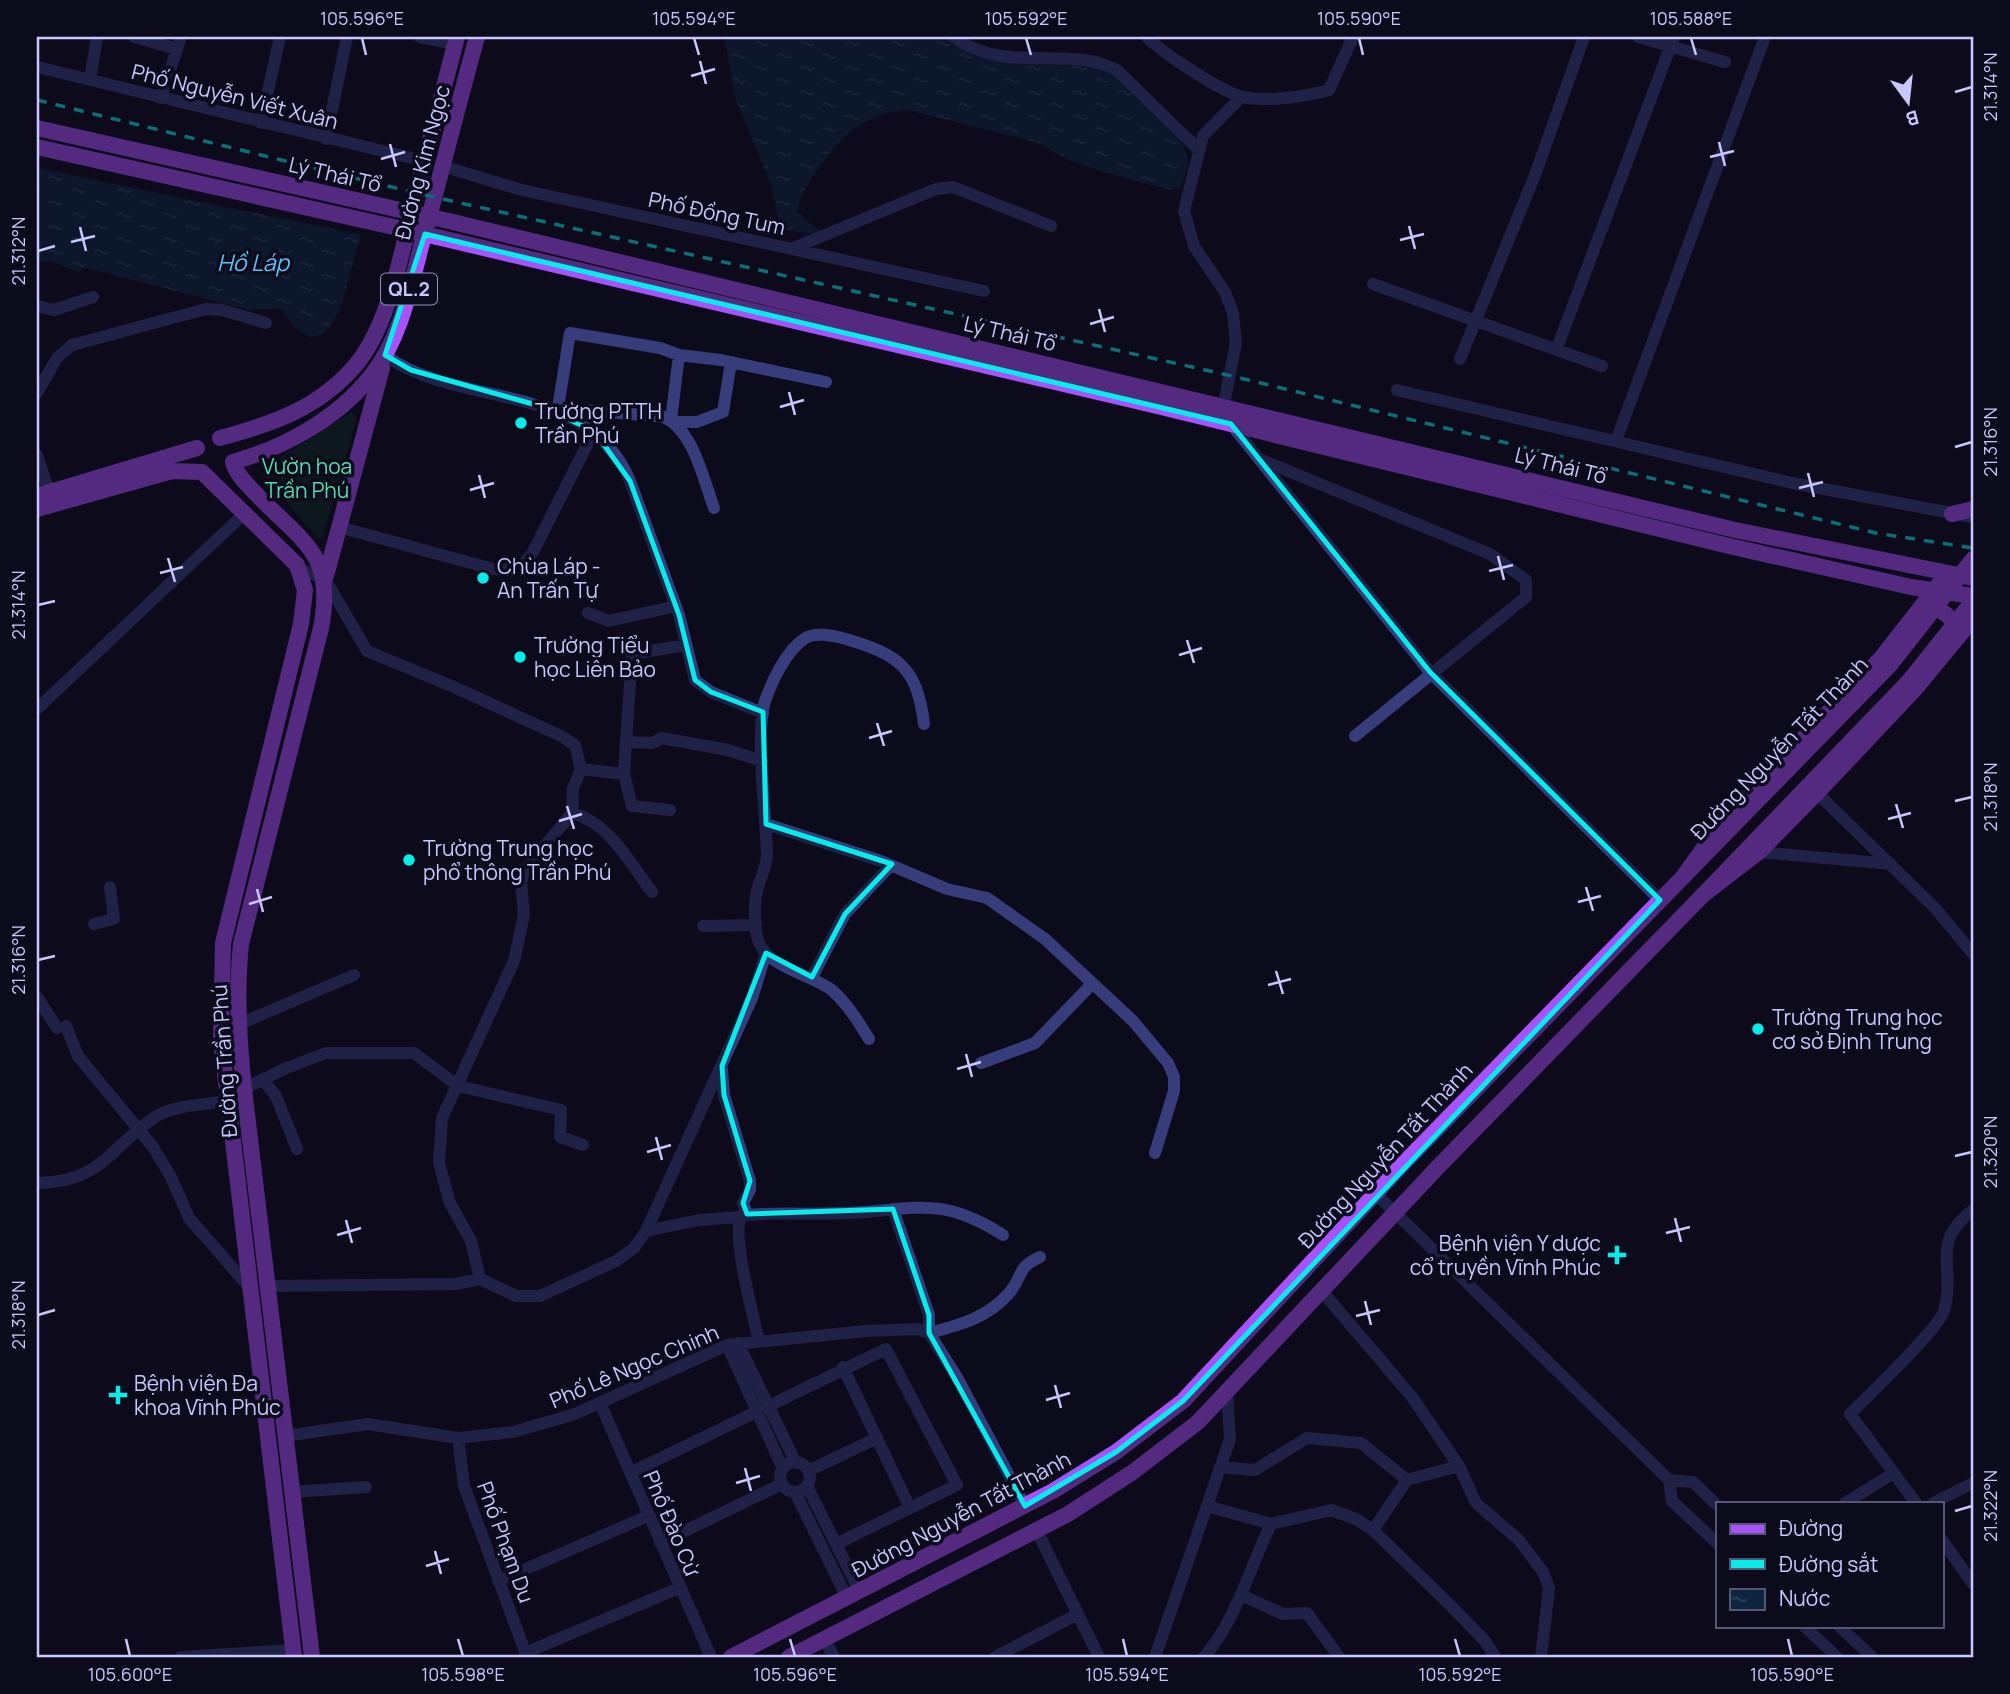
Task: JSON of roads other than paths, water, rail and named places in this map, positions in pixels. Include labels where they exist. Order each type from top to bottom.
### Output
[{"type":"main road","name":"Đường Kim Ngọc","points":[[233,462],[272,448],[318,423],[356,393],[385,355],[397,329],[425,234],[477,37]]},
{"type":"main road","name":"Đường Kim Ngọc","points":[[220,438],[296,414],[330,390],[355,366],[379,323],[407,230],[456,40]]},
{"type":"main road","name":"Lý Thái Tổ","points":[[37,128],[411,212],[1155,397],[1231,424],[1729,546],[1973,599]]},
{"type":"main road","name":"Lý Thái Tổ","points":[[37,147],[1155,397],[1224,404],[1735,530],[1973,578]]},
{"type":"main road","name":"Đường Trần Phú","points":[[312,1657],[237,1025],[241,944],[321,628],[325,579],[385,355]]},
{"type":"main road","name":"QL.2","points":[[43,494],[197,447],[207,439],[220,438]]},
{"type":"main road","points":[[220,438],[231,447],[239,476],[316,555],[325,579]]},
{"type":"main road","points":[[1386,461],[1390,444]]},
{"type":"main road","points":[[197,447],[195,458],[202,472],[246,512],[300,569]]},
{"type":"main road","name":"QL.2","points":[[37,509],[175,470],[220,475],[233,462]]},
{"type":"main road","points":[[1952,514],[1973,509]]},
{"type":"main road","name":"Đường Nguyễn Tất Thành","points":[[731,1657],[1025,1506],[1116,1452],[1183,1401],[1376,1194],[1889,664],[1973,559]]},
{"type":"main road","name":"Đường Trần Phú","points":[[294,1654],[220,1025],[223,943],[301,624],[305,590],[300,569]]},
{"type":"main road","points":[[1683,877],[1724,820],[1882,657],[1946,574]]},
{"type":"main road","points":[[1902,584],[1910,603],[1906,627]]},
{"type":"main road","points":[[789,1657],[1037,1531],[1133,1472],[1198,1422],[1395,1212],[1909,681],[1973,599]]},
{"type":"main road","points":[[1921,608],[1937,608],[1947,614],[1955,623],[1958,639]]},
{"type":"main road","points":[[1703,895],[1759,852],[1817,793],[1916,688],[1973,620]]},
{"type":"main road","points":[[1471,1095],[1490,1114]]},
{"type":"main road","points":[[251,1288],[267,1286]]},
{"type":"main road","points":[[1215,1368],[1227,1392]]},
{"type":"main road","points":[[854,1595],[865,1619]]},
{"type":"street","points":[[90,80],[97,37]]},
{"type":"street","points":[[134,37],[179,43],[161,98]]},
{"type":"street","points":[[261,123],[280,37]]},
{"type":"street","points":[[326,139],[347,37]]},
{"type":"street","points":[[420,37],[456,40]]},
{"type":"street","points":[[954,37],[968,46],[1009,57],[1041,61],[1083,59],[1109,66],[1118,71],[1199,150]]},
{"type":"street","points":[[1147,37],[1161,51],[1241,97],[1271,98],[1329,90],[1353,37]]},
{"type":"street","points":[[1461,359],[1535,176],[1584,37]]},
{"type":"street","points":[[1638,37],[1672,41],[1725,62]]},
{"type":"street","points":[[1616,441],[1765,37]]},
{"type":"street","points":[[1556,348],[1672,41]]},
{"type":"street","name":"Phố Nguyễn Viết Xuân","points":[[37,67],[424,161]]},
{"type":"street","points":[[1224,404],[1236,343],[1234,320],[1225,292],[1194,246],[1184,211],[1203,136],[1241,97]]},
{"type":"street","name":"Phố Đồng Tum","points":[[442,166],[523,190],[984,291]]},
{"type":"street","points":[[791,249],[936,189],[953,187],[1051,226]]},
{"type":"street","points":[[1373,284],[1477,319],[1602,366]]},
{"type":"street","points":[[37,306],[54,310],[93,297]]},
{"type":"street","points":[[37,393],[57,358],[72,345],[96,337],[206,309],[222,310],[266,323]]},
{"type":"street","points":[[557,414],[570,333],[660,348],[680,355],[731,362],[826,382]]},
{"type":"street","points":[[385,355],[411,370],[540,406],[594,431],[624,467],[676,606],[695,680],[711,692],[763,713]]},
{"type":"street","points":[[680,355],[673,421],[690,445],[714,508]]},
{"type":"street","points":[[557,414],[575,409],[697,422],[723,412],[731,362]]},
{"type":"street","points":[[1397,390],[1792,483],[1973,517]]},
{"type":"street","points":[[1231,424],[1255,458],[1430,672],[1660,900]]},
{"type":"street","points":[[339,527],[493,569],[508,570],[520,567],[528,562],[594,431]]},
{"type":"street","points":[[37,456],[43,494]]},
{"type":"street","points":[[1255,458],[1490,554],[1526,580],[1526,597],[1430,672],[1355,736]]},
{"type":"street","points":[[37,709],[246,512]]},
{"type":"street","points":[[300,569],[325,579],[367,651],[454,687],[575,745],[581,769],[573,788],[572,813],[524,871],[521,883],[524,915],[514,961],[442,1118],[439,1163],[450,1203],[471,1241],[480,1279]]},
{"type":"street","points":[[588,613],[609,621],[676,606]]},
{"type":"street","points":[[869,1039],[850,1008],[811,977],[766,953],[758,941],[757,892],[766,872],[763,713],[769,691],[791,651],[804,639],[831,635],[879,649],[895,658],[920,694],[924,724]]},
{"type":"street","points":[[670,810],[632,806],[624,774],[632,654],[686,645]]},
{"type":"street","points":[[626,742],[653,743],[661,738],[727,750],[762,761]]},
{"type":"street","points":[[581,769],[624,774]]},
{"type":"street","points":[[1817,793],[1936,909],[1973,954]]},
{"type":"street","points":[[572,813],[587,817],[606,832],[652,892]]},
{"type":"street","points":[[766,824],[891,865],[947,889],[987,898],[1045,939],[1155,1045],[1174,1077],[1171,1107],[1155,1153]]},
{"type":"street","points":[[1759,852],[1875,860],[1892,864]]},
{"type":"street","points":[[811,977],[845,914],[891,865]]},
{"type":"street","points":[[93,924],[114,919],[110,887]]},
{"type":"street","points":[[703,926],[757,925]]},
{"type":"street","points":[[267,1286],[455,1284],[480,1279],[516,1296],[540,1296],[616,1261],[634,1248],[646,1231],[752,998],[766,953]]},
{"type":"street","points":[[237,1025],[337,985],[354,975]]},
{"type":"street","points":[[981,1063],[1035,1043],[1091,985]]},
{"type":"street","points":[[37,998],[61,1027],[78,1056],[139,1130],[171,1177],[189,1218],[251,1288]]},
{"type":"street","points":[[244,1089],[326,1053],[414,1053],[458,1086],[561,1110],[560,1138],[583,1145]]},
{"type":"street","points":[[722,1066],[724,1095],[750,1181],[750,1190],[743,1203],[741,1250],[758,1341]]},
{"type":"street","points":[[263,1080],[276,1096],[298,1149]]},
{"type":"street","points":[[37,1183],[57,1183],[85,1174],[109,1158],[157,1115],[229,1101]]},
{"type":"street","points":[[1376,1194],[1669,1480],[1672,1501],[1716,1542]]},
{"type":"street","points":[[646,1231],[699,1220],[850,1213],[916,1205],[959,1211],[1003,1235]]},
{"type":"street","points":[[893,1209],[929,1315],[929,1333],[958,1379],[1025,1506]]},
{"type":"street","points":[[1915,1502],[1850,1414],[1942,1316],[1950,1288],[1945,1251],[1947,1238],[1960,1220],[1973,1210]]},
{"type":"street","name":"Phố Lê Ngọc Chinh","points":[[285,1436],[368,1424],[458,1438],[547,1424],[733,1344],[866,1331],[918,1329],[929,1333],[967,1323],[991,1310],[1010,1292],[1024,1264],[1040,1256]]},
{"type":"street","points":[[1321,1290],[1412,1397],[1459,1466],[1476,1503],[1519,1540],[1543,1572],[1549,1588],[1541,1657]]},
{"type":"street","points":[[733,1344],[763,1409],[783,1469],[782,1484]]},
{"type":"street","points":[[630,1473],[843,1367],[886,1349],[957,1485],[836,1544]]},
{"type":"street","points":[[843,1367],[910,1508]]},
{"type":"street","points":[[1157,1657],[1230,1439],[1227,1392]]},
{"type":"street","name":"Phố Đào Cừ","points":[[600,1403],[711,1657]]},
{"type":"street","points":[[763,1409],[796,1463],[808,1471],[810,1479],[801,1489]]},
{"type":"street","name":"Phố Phạm Du","points":[[458,1438],[464,1486],[526,1655]]},
{"type":"street","points":[[808,1471],[877,1438]]},
{"type":"street","points":[[1220,1467],[1255,1470],[1307,1438],[1361,1443],[1407,1480]]},
{"type":"street","points":[[783,1469],[796,1463]]},
{"type":"street","points":[[1373,1530],[1407,1480],[1459,1466]]},
{"type":"street","points":[[1847,1502],[1894,1473]]},
{"type":"street","points":[[1669,1480],[1693,1482],[1716,1504]]},
{"type":"street","points":[[1935,1502],[1973,1483]]},
{"type":"street","points":[[660,1543],[782,1484],[801,1489],[836,1544],[854,1595]]},
{"type":"street","points":[[292,1492],[366,1487]]},
{"type":"street","points":[[801,1489],[854,1595]]},
{"type":"street","points":[[1207,1506],[1270,1524],[1331,1510],[1356,1519],[1373,1530],[1452,1607],[1485,1641],[1495,1657]]},
{"type":"street","points":[[498,1581],[648,1516]]},
{"type":"street","points":[[1204,1657],[1220,1638],[1270,1524]]},
{"type":"street","points":[[1037,1531],[1099,1657]]},
{"type":"street","points":[[1944,1543],[1973,1584]]},
{"type":"street","points":[[526,1655],[679,1588]]},
{"type":"street","points":[[1241,1595],[1283,1614],[1307,1612],[1339,1657]]},
{"type":"street","points":[[995,1657],[1078,1614]]},
{"type":"street","points":[[1806,1628],[1837,1657]]},
{"type":"street","points":[[1841,1628],[1872,1657]]},
{"type":"street","points":[[824,1639],[834,1657]]},
{"type":"street","points":[[181,1657],[294,1654]]},
{"type":"water","points":[[724,37],[949,37],[971,54],[995,61],[1098,65],[1117,75],[1183,143],[1189,163],[1181,187],[1170,190],[1069,160],[1038,143],[908,110],[892,112],[854,129],[835,148],[807,186],[797,212],[819,231],[813,234],[781,229],[771,185],[736,100]]},
{"type":"water","name":"Hồ Láp","points":[[37,168],[361,235],[340,310],[325,333],[311,337],[294,327],[280,308],[249,310],[83,267],[79,272],[53,262],[37,261]]},
{"type":"railway","points":[[37,100],[416,193],[1232,376],[1876,533],[1973,548]]},
{"type":"place","name":"Trường PTTH Trần Phú","points":[[521,423]]},
{"type":"place","name":"Chùa Láp - An Trấn Tự","points":[[483,578]]},
{"type":"place","name":"Trường Tiểu học Liên Bảo","points":[[520,657]]},
{"type":"place","name":"Trường Trung học phổ thông Trần Phú","points":[[409,860]]},
{"type":"place","name":"Trường Trung học cơ sở Định Trung","points":[[1758,1029]]},
{"type":"place","name":"Bệnh viện Y dược cổ truyền Vĩnh Phúc","points":[[1617,1255]]},
{"type":"place","name":"Bệnh viện Đa khoa Vĩnh Phúc","points":[[118,1395]]},
{"type":"park label","name":"Vườn hoa Trần Phú","points":[[307,478]]}]
